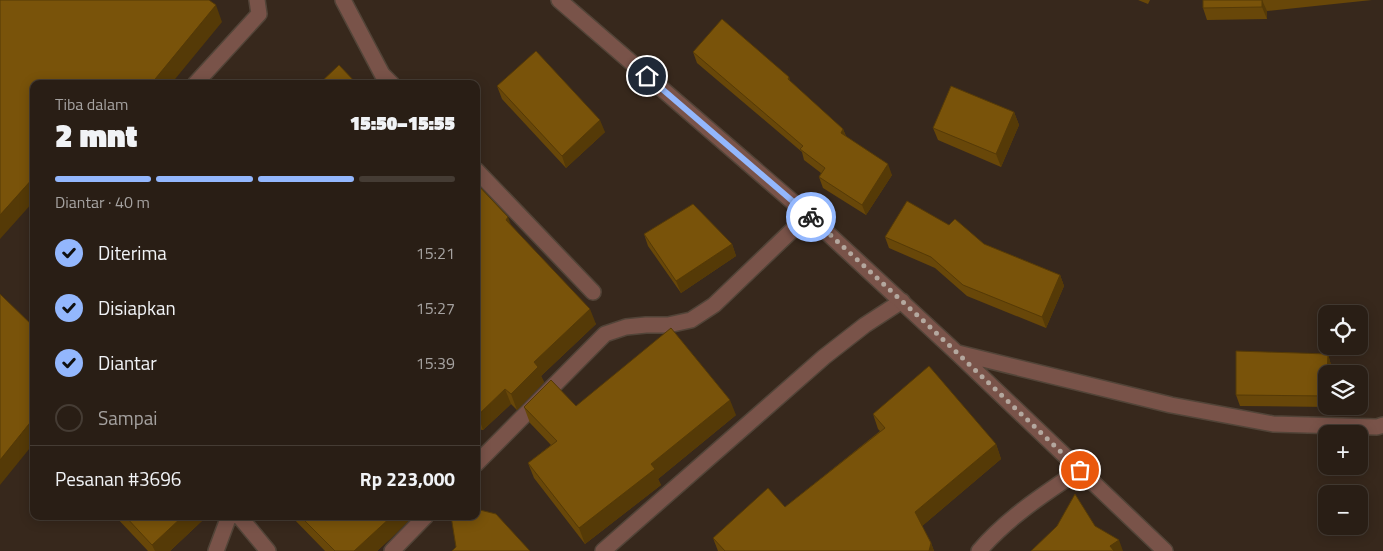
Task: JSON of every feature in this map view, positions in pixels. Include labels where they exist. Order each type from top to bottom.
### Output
[{"type":"street","points":[[199,80],[259,14],[257,0]]},
{"type":"street","points":[[343,0],[382,74],[388,80]]},
{"type":"street","points":[[559,0],[808,215],[902,301],[1165,551]]},
{"type":"street","points":[[480,174],[592,292]]},
{"type":"street","points":[[480,460],[605,334],[626,327],[668,325],[691,320],[714,305],[808,215]]},
{"type":"street","points":[[603,551],[824,357],[865,325],[902,301]]},
{"type":"street","points":[[957,353],[1171,405],[1274,424],[1377,427],[1383,425]]},
{"type":"street","points":[[979,551],[990,538],[1013,518],[1080,470]]},
{"type":"street","points":[[216,551],[228,520]]},
{"type":"street","points":[[242,520],[268,551]]},
{"type":"street","points":[[392,551],[422,520]]},
{"type":"building","points":[[0,0],[209,0],[216,5],[154,80],[30,80],[30,181],[0,215]]},
{"type":"building","points":[[1203,0],[1262,0],[1262,7],[1203,8]]},
{"type":"building","points":[[722,19],[789,77],[788,79],[843,129],[841,133],[888,164],[862,205],[819,177],[825,168],[800,149],[803,146],[693,52]]},
{"type":"building","points":[[536,51],[600,120],[562,156],[497,86]]},
{"type":"building","points":[[339,65],[353,80],[323,80]]},
{"type":"building","points":[[951,86],[1014,112],[996,154],[933,128]]},
{"type":"building","points":[[480,187],[508,217],[506,220],[590,309],[534,362],[538,367],[511,394],[505,389],[480,413]]},
{"type":"building","points":[[907,201],[949,225],[955,219],[984,244],[1060,275],[1042,317],[963,285],[931,257],[885,237]]},
{"type":"building","points":[[693,204],[732,244],[676,281],[644,234]]},
{"type":"building","points":[[0,294],[30,323],[30,423],[0,460]]},
{"type":"building","points":[[671,328],[730,400],[651,464],[655,469],[579,528],[528,463],[557,441],[524,407],[551,380],[576,406]]},
{"type":"building","points":[[1236,351],[1328,355],[1327,365],[1318,365],[1318,396],[1236,395]]},
{"type":"building","points":[[929,366],[996,444],[915,512],[931,543],[929,551],[725,551],[713,538],[768,488],[785,507],[885,428],[873,414]]},
{"type":"building","points":[[1075,494],[1095,526],[1119,540],[1110,546],[1114,551],[1031,551],[1057,526]]},
{"type":"building","points":[[480,510],[496,514],[530,551],[452,551],[456,547],[452,520],[480,520]]},
{"type":"building","points":[[129,520],[179,520],[152,545]]},
{"type":"building","points":[[304,520],[388,520],[354,551],[335,551]]},
{"type":"way so far","points":[[811,217],[1080,470]]},
{"type":"route","points":[[647,76],[811,217]]}]
